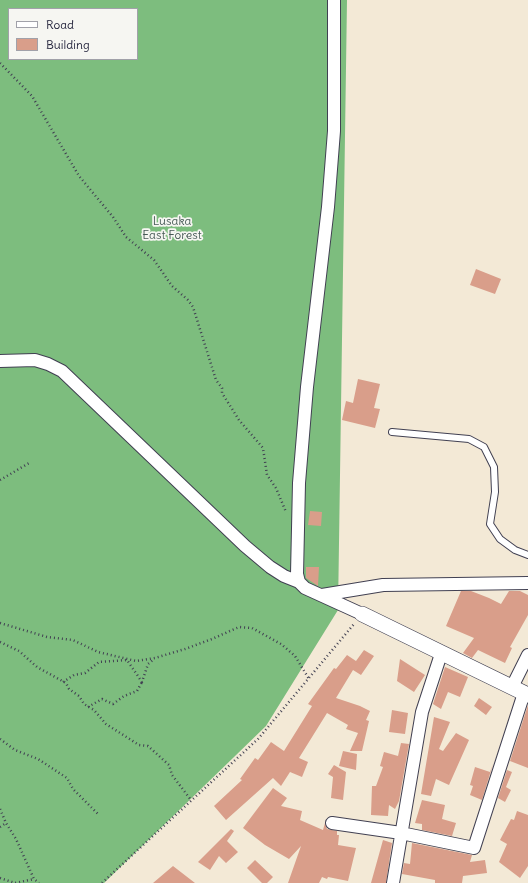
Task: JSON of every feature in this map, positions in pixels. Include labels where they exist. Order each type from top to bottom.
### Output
[{"type":"street","points":[[299,582],[297,574],[297,527],[307,387],[327,215],[333,139],[334,0]]},
{"type":"street","points":[[0,361],[35,360],[62,371],[245,546],[270,567],[284,576],[299,582],[305,588],[362,614],[521,692]]},
{"type":"street","points":[[322,595],[383,585],[528,583]]},
{"type":"street","points":[[393,883],[422,712],[441,654]]},
{"type":"street","points":[[332,823],[401,833],[474,848],[521,692],[528,655]]},
{"type":"lane","points":[[392,432],[469,439],[484,447],[494,467],[495,492],[490,524],[500,539],[515,550],[528,555]]},
{"type":"path","points":[[0,63],[32,96],[79,176],[104,205],[126,237],[154,260],[172,286],[188,300],[193,307],[216,380],[222,388],[222,393],[239,420],[263,448],[267,475],[276,488],[287,515],[297,527]]},
{"type":"path","points":[[0,480],[31,462]]},
{"type":"path","points":[[102,883],[258,739],[362,614]]},
{"type":"path","points":[[0,623],[47,637],[73,640],[98,652],[136,661],[155,658],[212,639],[239,627],[252,628],[281,644],[295,656],[309,679]]},
{"type":"path","points":[[0,642],[19,651],[37,668],[63,682],[79,696],[84,704],[99,715],[106,724],[139,745],[148,746],[169,765],[172,775],[192,800]]},
{"type":"path","points":[[88,707],[102,699],[113,704],[124,696],[137,691],[142,682],[148,664],[155,658]]},
{"type":"path","points":[[63,682],[74,675],[85,673],[98,662],[127,660]]},
{"type":"path","points":[[127,660],[142,682]]},
{"type":"path","points":[[0,739],[15,750],[38,759],[67,778],[72,789],[99,815]]},
{"type":"path","points":[[0,809],[34,878],[39,883]]},
{"type":"path","points":[[0,827],[6,823]]},
{"type":"path","points":[[0,878],[15,883],[34,878]]},
{"type":"green space","name":"Lusaka East Forest","points":[[0,0],[347,0],[338,610],[266,726],[104,883],[0,883]]},
{"type":"building","points":[[476,269],[501,279],[495,294],[470,285]]},
{"type":"building","points":[[358,379],[380,384],[374,408],[380,409],[375,428],[342,420],[346,401],[353,403]]},
{"type":"building","points":[[310,511],[322,512],[321,526],[308,525]]},
{"type":"building","points":[[306,567],[319,567],[318,586],[306,578]]},
{"type":"building","points":[[461,591],[471,591],[501,604],[509,591],[520,591],[528,595],[528,615],[510,647],[512,648],[505,663],[478,650],[472,658],[463,653],[474,638],[446,626]]},
{"type":"building","points":[[364,650],[374,656],[361,675],[353,670],[336,698],[370,711],[366,720],[369,721],[362,751],[350,751],[358,733],[346,729],[348,725],[327,713],[299,758],[308,762],[302,777],[290,772],[281,786],[273,778],[226,820],[214,806],[242,780],[240,779],[255,758],[258,760],[271,742],[284,751],[312,706],[308,704],[334,668],[336,669],[347,655],[356,661]]},
{"type":"building","points":[[400,659],[425,675],[414,692],[397,681]]},
{"type":"building","points":[[445,667],[468,677],[460,697],[448,692],[441,709],[433,704]]},
{"type":"building","points":[[479,698],[492,707],[486,715],[474,706]]},
{"type":"building","points":[[528,705],[528,768],[510,761]]},
{"type":"building","points":[[392,710],[408,713],[405,734],[389,732]]},
{"type":"building","points":[[434,717],[450,722],[439,749],[443,751],[456,733],[469,740],[449,785],[436,779],[431,796],[421,794]]},
{"type":"building","points":[[401,743],[409,744],[399,801],[395,809],[389,805],[388,816],[371,815],[372,786],[376,786],[383,767],[380,766],[384,752],[398,756]]},
{"type":"building","points":[[343,751],[357,754],[356,770],[339,766]]},
{"type":"building","points":[[493,764],[482,800],[470,795],[473,786],[470,785],[475,767],[490,772]]},
{"type":"building","points":[[334,765],[346,772],[343,800],[331,798],[333,777],[328,774]]},
{"type":"building","points":[[507,770],[512,772],[506,787],[511,790],[505,802],[498,798]]},
{"type":"building","points":[[273,788],[287,798],[281,806],[302,811],[300,820],[323,830],[325,823],[327,829],[337,831],[337,835],[339,835],[338,845],[356,848],[348,881],[328,877],[327,879],[322,877],[319,883],[288,883],[301,846],[289,859],[265,845],[243,828]]},
{"type":"building","points":[[422,800],[445,805],[442,819],[456,823],[452,836],[422,830],[422,824],[415,823]]},
{"type":"building","points":[[517,811],[528,815],[528,866],[520,878],[499,862],[507,844],[500,840],[511,819],[514,820]]},
{"type":"building","points":[[231,829],[234,831],[227,841],[238,852],[226,863],[219,856],[210,870],[198,862]]},
{"type":"building","points":[[383,840],[392,843],[386,883],[371,883]]},
{"type":"building","points":[[412,843],[472,855],[470,862],[485,860],[487,873],[463,876],[462,883],[435,883],[435,880],[402,874],[404,863],[410,864]]},
{"type":"building","points":[[255,860],[273,877],[267,883],[262,883],[247,868]]},
{"type":"building","points":[[173,866],[195,883],[153,883]]}]
